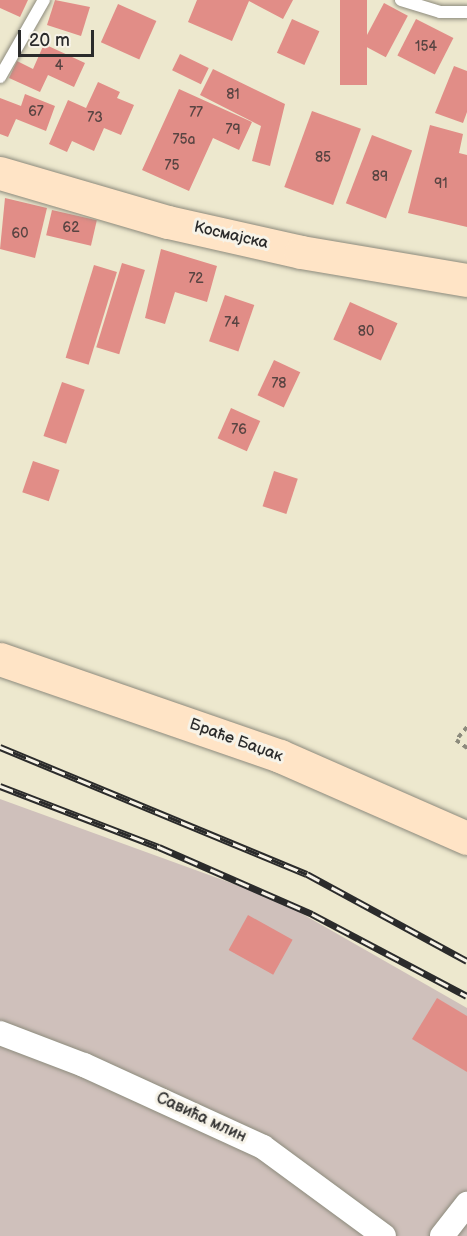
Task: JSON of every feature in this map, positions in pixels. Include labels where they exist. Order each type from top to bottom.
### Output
[{"type":"main road","name":"Космајска","points":[[0,172],[209,231],[301,252],[467,280]]},
{"type":"main road","name":"Браће Баџак","points":[[0,659],[280,756],[467,838]]},
{"type":"street","name":"Савића млин","points":[[0,1033],[94,1069],[263,1147],[384,1236]]},
{"type":"street","points":[[442,1236],[467,1204]]},
{"type":"lane","points":[[0,77],[44,0]]},
{"type":"lane","points":[[401,0],[440,12],[467,12]]},
{"type":"path","points":[[467,727],[456,740],[467,748]]},
{"type":"shaded area","points":[[0,799],[278,900],[467,1008],[467,1236],[0,1236]]},
{"type":"building","points":[[0,0],[28,0],[20,17],[0,8]]},
{"type":"building","points":[[55,0],[90,7],[81,36],[47,25]]},
{"type":"building","points":[[197,0],[293,0],[283,19],[249,1],[232,41],[188,22]]},
{"type":"building","points":[[340,0],[367,0],[367,85],[340,85]]},
{"type":"building","points":[[384,3],[408,16],[386,57],[362,44]]},
{"type":"building","points":[[118,4],[156,21],[139,59],[101,42]]},
{"type":"building","points":[[292,19],[319,31],[304,65],[277,53]]},
{"type":"building","points":[[416,19],[453,38],[435,75],[397,56]]},
{"type":"building","points":[[44,44],[85,63],[74,87],[48,75],[40,92],[9,78],[17,61],[33,69]]},
{"type":"building","points":[[180,54],[209,68],[201,84],[172,70]]},
{"type":"building","points":[[454,66],[467,71],[467,112],[463,123],[435,113]]},
{"type":"building","points":[[213,69],[285,104],[270,166],[252,161],[261,126],[200,95]]},
{"type":"building","points":[[98,82],[120,92],[117,98],[134,105],[121,135],[104,128],[94,151],[72,141],[67,152],[49,144],[68,100],[86,108]]},
{"type":"building","points":[[179,89],[252,122],[239,150],[213,138],[189,191],[142,170]]},
{"type":"building","points":[[25,94],[55,106],[46,131],[16,119],[8,137],[0,134],[0,98],[21,106]]},
{"type":"building","points":[[312,111],[361,129],[333,205],[284,187]]},
{"type":"building","points":[[430,125],[463,134],[459,153],[467,155],[467,227],[408,213]]},
{"type":"building","points":[[372,135],[412,150],[386,219],[346,203]]},
{"type":"building","points":[[5,198],[47,208],[35,258],[0,249]]},
{"type":"building","points":[[52,210],[97,220],[91,246],[46,235]]},
{"type":"building","points":[[161,249],[217,266],[207,302],[175,292],[165,324],[145,318]]},
{"type":"building","points":[[122,263],[145,270],[119,354],[96,347]]},
{"type":"building","points":[[94,265],[117,272],[89,365],[66,358]]},
{"type":"building","points":[[225,295],[254,305],[238,351],[209,341]]},
{"type":"building","points":[[350,302],[398,323],[381,361],[333,339]]},
{"type":"building","points":[[274,360],[300,372],[284,408],[258,395]]},
{"type":"building","points":[[62,382],[85,390],[66,444],[43,436]]},
{"type":"building","points":[[231,408],[260,421],[247,451],[218,438]]},
{"type":"building","points":[[33,461],[59,470],[49,501],[22,492]]},
{"type":"building","points":[[274,471],[298,479],[286,514],[263,506]]},
{"type":"building","points":[[248,915],[293,940],[273,975],[229,950]]},
{"type":"building","points":[[437,998],[467,1016],[467,1072],[412,1039]]},
{"type":"railway","points":[[0,747],[307,874],[467,961]]},
{"type":"railway","points":[[0,786],[159,847],[312,914],[467,996]]}]
